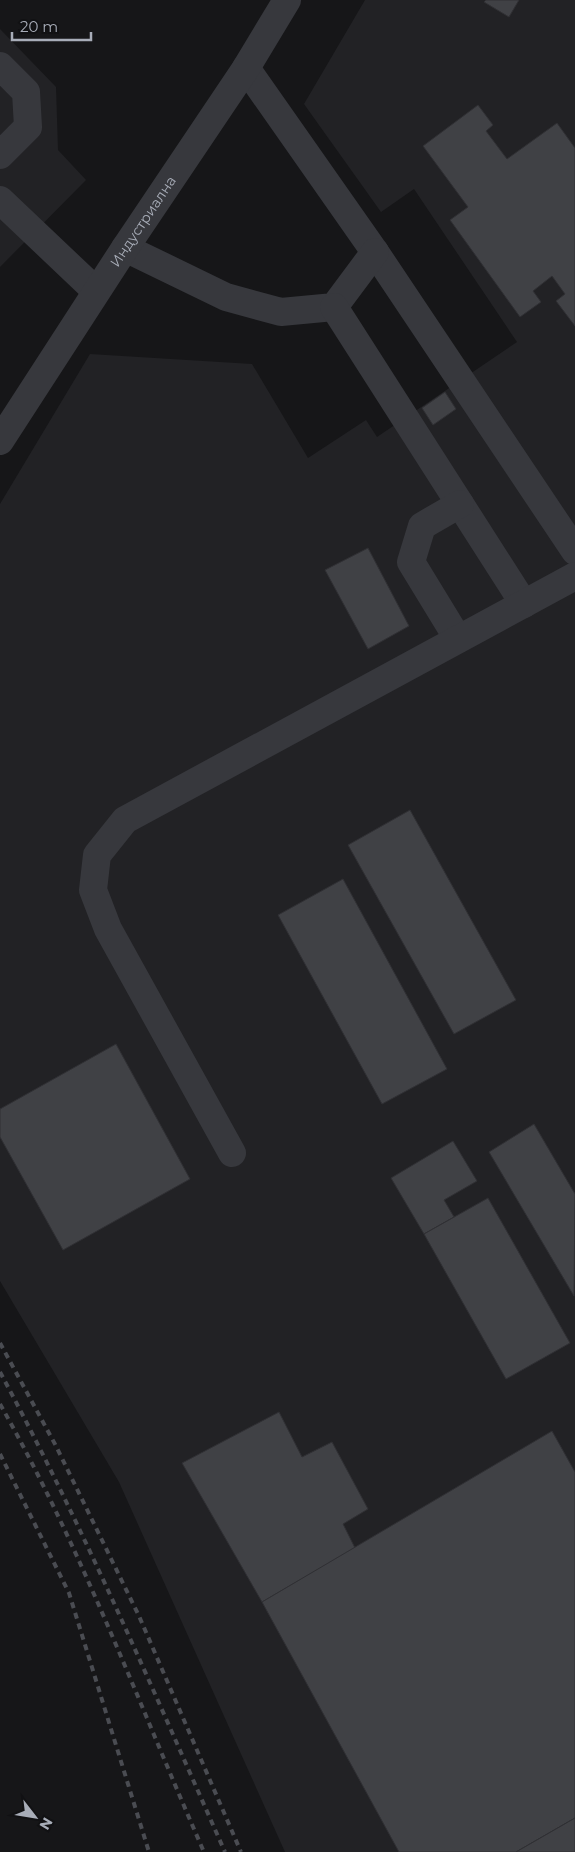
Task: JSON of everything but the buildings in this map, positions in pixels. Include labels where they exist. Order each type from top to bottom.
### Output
[{"type":"street","name":"Индустриална","points":[[0,441],[96,291],[246,68],[287,0]]},
{"type":"street","points":[[0,66],[26,92],[28,127],[0,155]]},
{"type":"street","points":[[246,68],[374,252],[575,551]]},
{"type":"street","points":[[0,200],[96,291]]},
{"type":"street","points":[[125,248],[226,298],[281,312],[334,307],[374,252]]},
{"type":"street","points":[[334,307],[524,604]]},
{"type":"street","points":[[458,640],[411,562],[422,526],[460,504]]},
{"type":"street","points":[[232,1153],[108,929],[93,890],[97,855],[125,820],[575,576]]},
{"type":"shaded area","points":[[365,0],[575,0],[575,1852],[285,1852],[119,1482],[0,1281],[0,504],[90,354],[252,364],[308,458],[366,420],[377,437],[517,342],[414,189],[381,212],[304,104]]},
{"type":"shaded area","points":[[0,29],[56,87],[58,150],[86,180],[0,267]]},
{"type":"railway","points":[[0,1343],[56,1446],[139,1616],[241,1852]]},
{"type":"railway","points":[[0,1372],[89,1550],[225,1852]]},
{"type":"railway","points":[[0,1404],[57,1513],[83,1569],[204,1852]]},
{"type":"railway","points":[[0,1454],[69,1593],[149,1852]]}]
